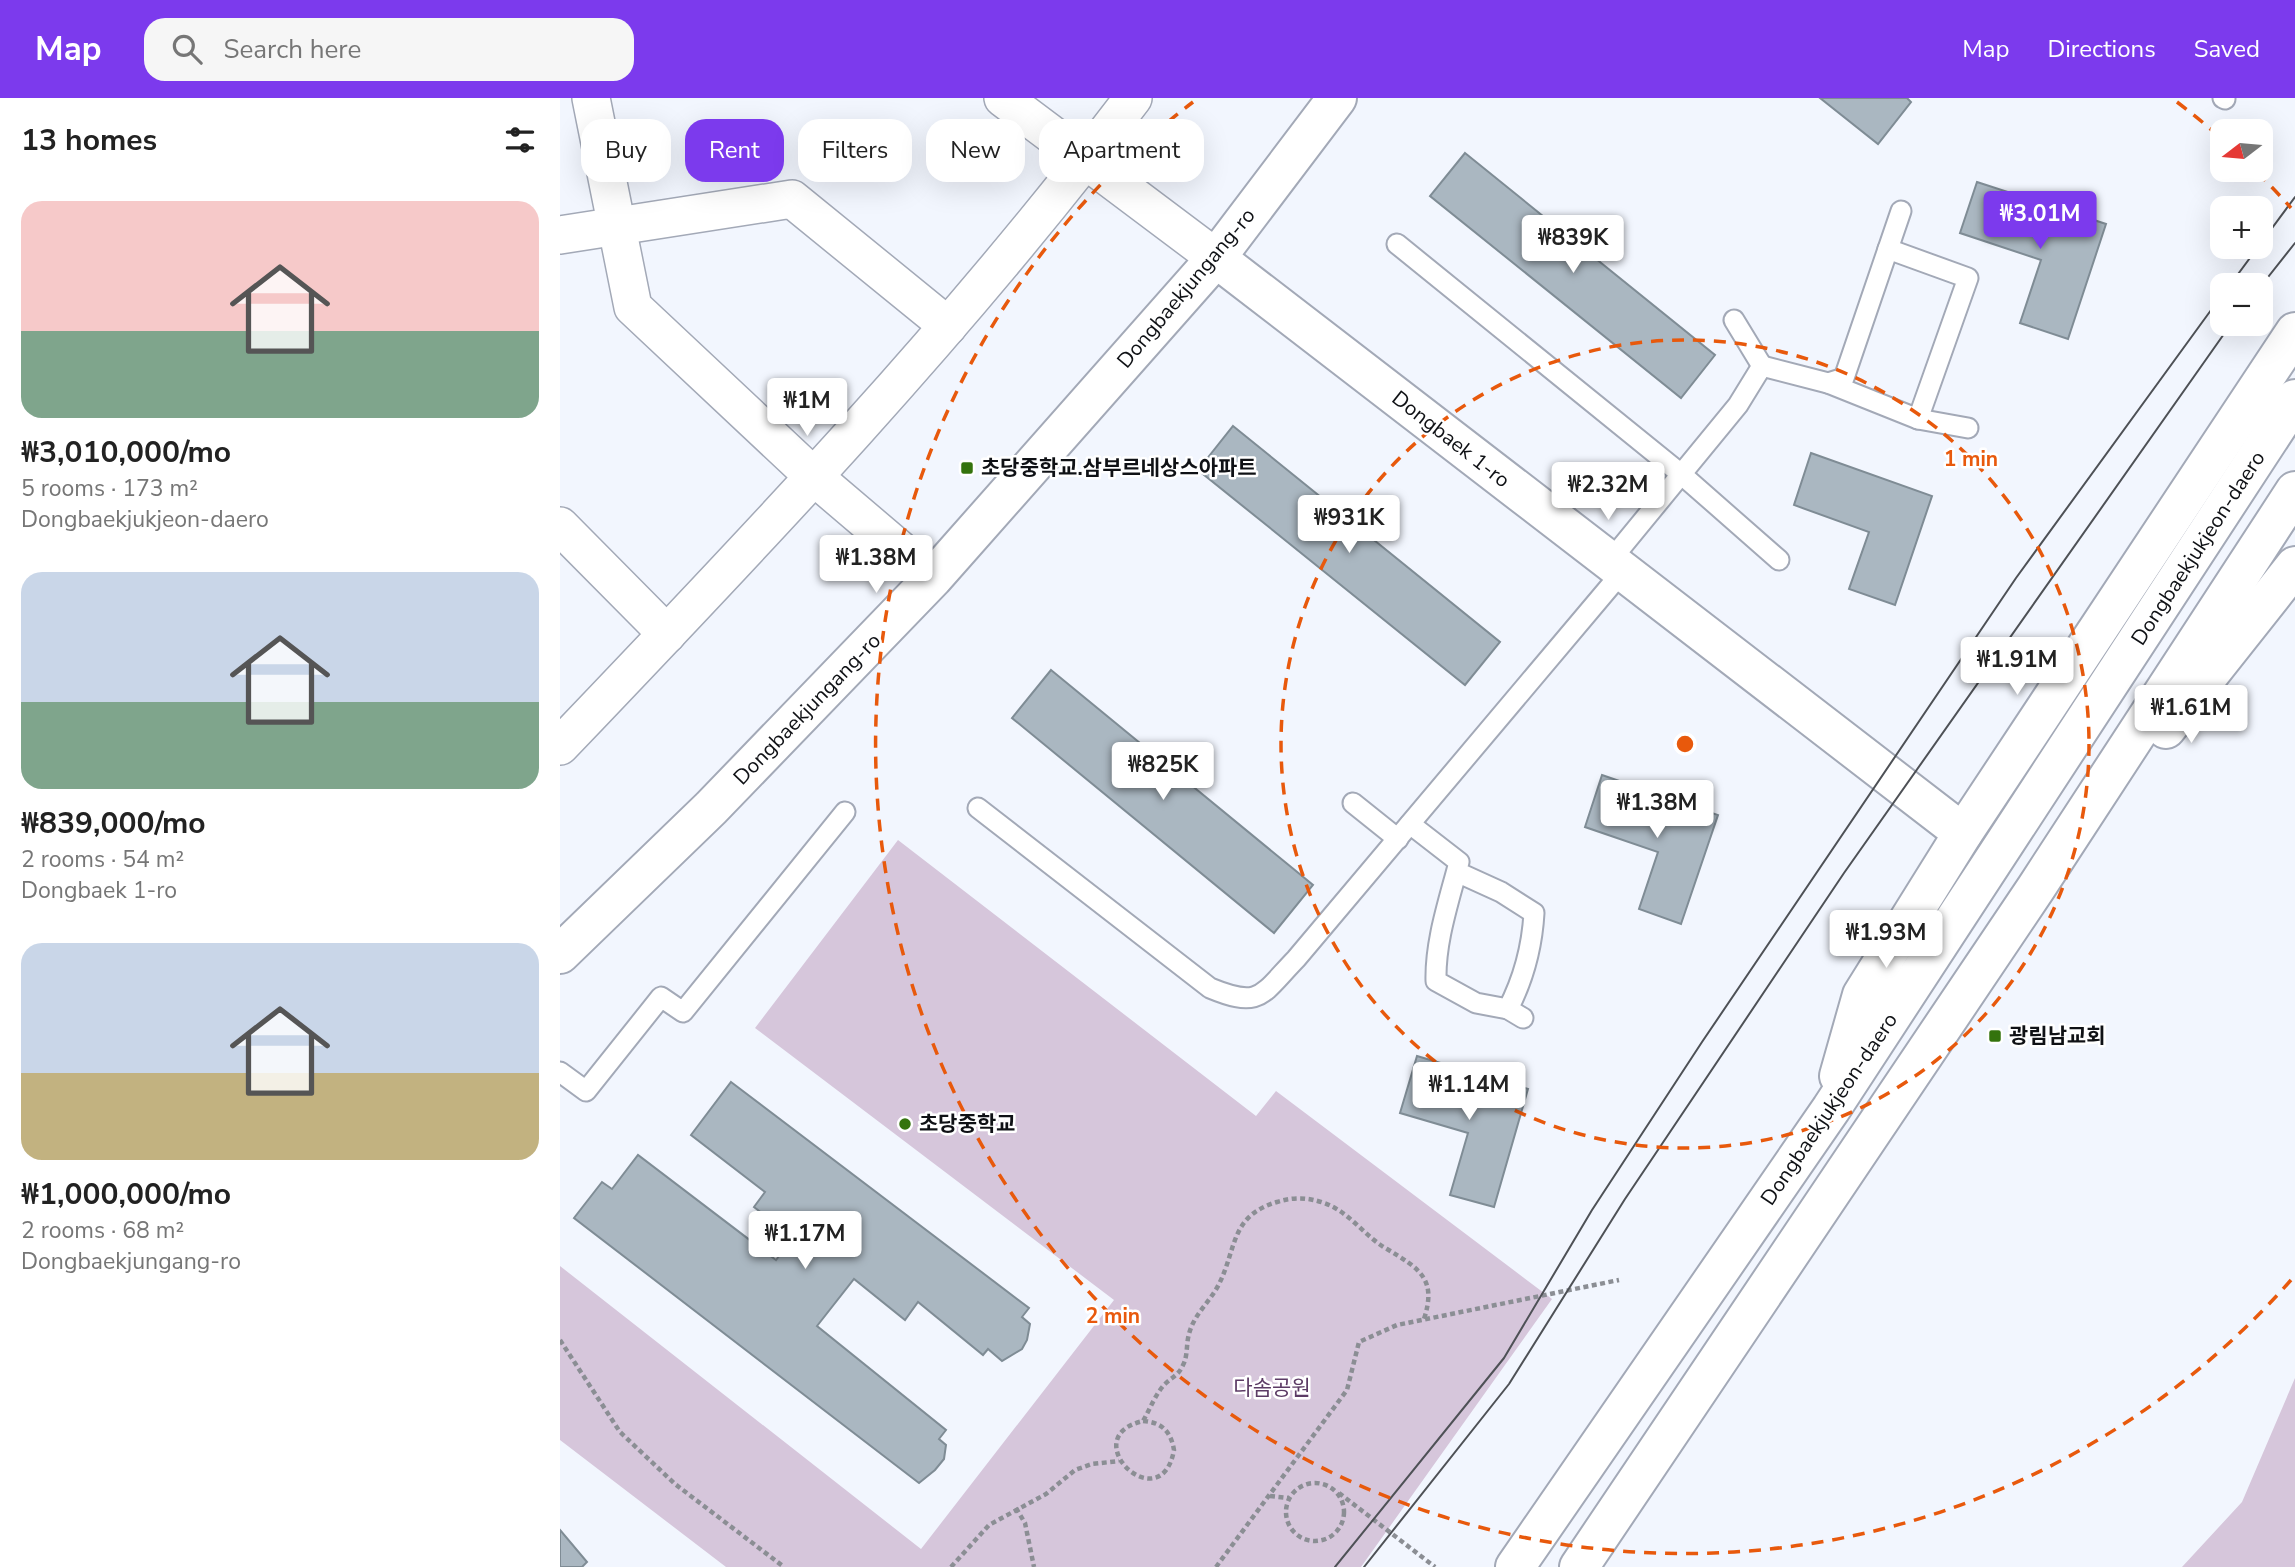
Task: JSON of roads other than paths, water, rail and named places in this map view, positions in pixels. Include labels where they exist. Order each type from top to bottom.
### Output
[{"type":"main road","name":"Dongbaekjungang-ro","points":[[560,954],[711,808],[933,578],[1216,258],[1337,98]]},
{"type":"main road","name":"Dongbaek 1-ro","points":[[1216,258],[1963,833]]},
{"type":"main road","points":[[1830,1109],[1861,995],[1963,833],[2295,332]]},
{"type":"main road","name":"Dongbaekjukjeon-daero","points":[[1515,1567],[1830,1109],[2295,399]]},
{"type":"main road","points":[[1579,1567],[2036,888],[2295,491]]},
{"type":"main road","points":[[2036,888],[2295,566]]},
{"type":"street","points":[[591,98],[633,307],[812,475],[933,578]]},
{"type":"street","name":"Dongbaek 1-ro","points":[[1003,98],[1039,125]]},
{"type":"street","points":[[1117,119],[1133,98]]},
{"type":"street","points":[[560,746],[667,634],[948,326],[1068,182]]},
{"type":"street","name":"Dongbaek 1-ro","points":[[1115,182],[1216,258]]},
{"type":"street","points":[[560,235],[792,199],[948,326]]},
{"type":"street","points":[[560,526],[667,634]]},
{"type":"lane","points":[[1828,383],[1844,378],[1901,211]]},
{"type":"lane","points":[[1397,244],[1681,474],[1779,560]]},
{"type":"lane","points":[[1888,249],[1968,278],[1918,419]]},
{"type":"lane","points":[[1734,320],[1762,366],[1828,383],[1918,419],[1968,428]]},
{"type":"lane","points":[[978,808],[1210,988],[1240,1000],[1259,997],[1404,832],[1616,566],[1681,474],[1738,405],[1762,366]]},
{"type":"lane","points":[[1353,803],[1459,862],[1435,956],[1436,981],[1476,1003],[1515,1013],[1532,938],[1534,912],[1501,892],[1457,872]]},
{"type":"lane","points":[[560,1072],[586,1091],[661,997],[683,1012],[845,811]]},
{"type":"tram line","points":[[2273,227],[2295,197]]},
{"type":"tram line","points":[[2271,273],[2295,243]]},
{"type":"tram line","points":[[2239,273],[2249,259]]},
{"type":"tram line","points":[[1335,1567],[1504,1358],[1592,1210],[1702,1042],[2016,578],[2210,311]]},
{"type":"tram line","points":[[1364,1567],[1509,1384],[1625,1199],[1844,873],[2223,336]]},
{"type":"place","name":"초당중학교.삼부르네상스아파트","points":[[967,468]]},
{"type":"place","name":"광림남교회","points":[[1995,1036]]},
{"type":"place","name":"초당중학교","points":[[905,1124]]},
{"type":"park label","name":"다솜공원","points":[[1272,1388]]}]
